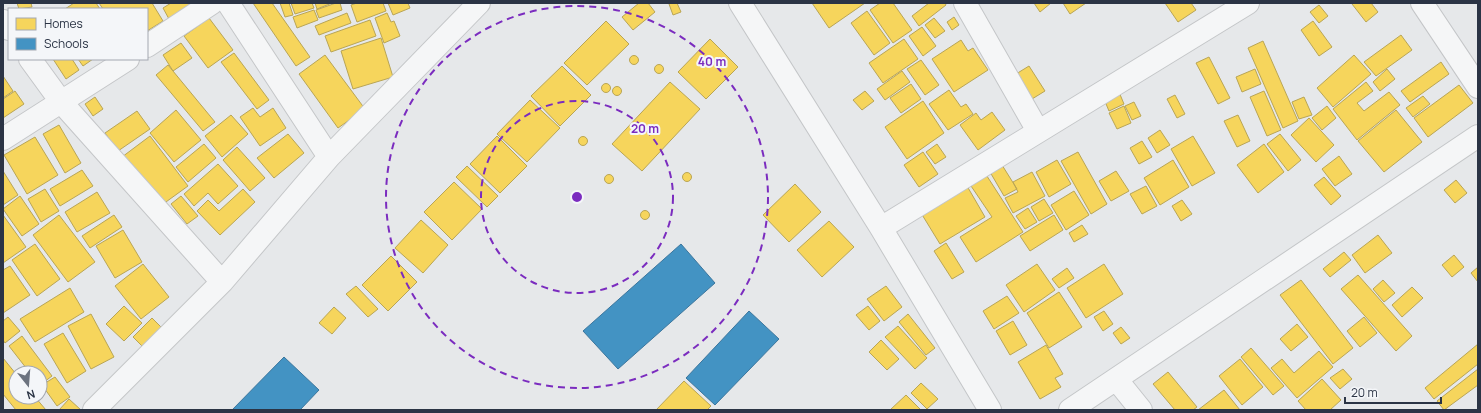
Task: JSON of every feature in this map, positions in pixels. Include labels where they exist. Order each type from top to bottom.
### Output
[{"type":"street","points":[[148,45],[212,3]]},
{"type":"street","points":[[228,3],[330,157]]},
{"type":"street","points":[[94,410],[222,282],[330,157],[479,3]]},
{"type":"street","points":[[740,3],[881,228],[990,410]]},
{"type":"street","points":[[965,3],[1038,131]]},
{"type":"street","points":[[881,228],[1248,3]]},
{"type":"street","points":[[1422,3],[1478,87]]},
{"type":"street","points":[[31,60],[62,103],[222,282]]},
{"type":"street","points":[[3,139],[62,103],[126,60]]},
{"type":"street","points":[[1070,410],[1478,136]]},
{"type":"street","points":[[1116,379],[1142,410]]},
{"type":"building: Homes","points":[[17,3],[31,3],[32,7],[26,8],[19,8]]},
{"type":"building: Homes","points":[[74,3],[96,3],[99,8],[66,8]]},
{"type":"building: Homes","points":[[99,3],[152,3],[163,21],[148,30],[148,8],[102,8]]},
{"type":"building: Homes","points":[[171,3],[195,3],[169,19],[163,8]]},
{"type":"building: Homes","points":[[253,3],[272,3],[310,57],[296,66]]},
{"type":"building: Homes","points":[[280,3],[289,3],[293,15],[285,17]]},
{"type":"building: Homes","points":[[291,3],[312,3],[314,8],[295,14]]},
{"type":"building: Homes","points":[[315,3],[332,3],[317,9]]},
{"type":"building: Homes","points":[[340,3],[342,10],[319,18],[316,10]]},
{"type":"building: Homes","points":[[357,3],[383,3],[386,11],[357,22],[351,5]]},
{"type":"building: Homes","points":[[388,3],[408,3],[410,8],[393,15]]},
{"type":"building: Homes","points":[[639,3],[648,3],[655,12],[633,30],[622,17]]},
{"type":"building: Homes","points":[[677,3],[681,12],[673,15],[669,4]]},
{"type":"building: Homes","points":[[812,3],[865,3],[829,28]]},
{"type":"building: Homes","points":[[880,3],[893,3],[912,30],[893,43],[870,10]]},
{"type":"building: Homes","points":[[929,3],[945,3],[946,5],[919,26],[912,16]]},
{"type":"building: Homes","points":[[1034,3],[1051,3],[1040,12]]},
{"type":"building: Homes","points":[[1063,3],[1086,3],[1070,14]]},
{"type":"building: Homes","points":[[1165,3],[1191,3],[1196,10],[1178,22]]},
{"type":"building: Homes","points":[[1371,3],[1378,12],[1366,22],[1352,4]]},
{"type":"building: Homes","points":[[1319,5],[1328,16],[1319,23],[1310,12]]},
{"type":"building: Homes","points":[[314,10],[318,20],[297,28],[293,17]]},
{"type":"building: Homes","points":[[867,11],[890,43],[874,55],[851,23]]},
{"type":"building: Homes","points":[[347,13],[351,23],[319,35],[315,26]]},
{"type":"building: Homes","points":[[387,13],[391,22],[394,21],[400,36],[384,43],[375,18]]},
{"type":"building: Homes","points":[[954,17],[959,25],[952,30],[947,22]]},
{"type":"building: Homes","points":[[209,18],[233,50],[208,68],[184,36]]},
{"type":"building: Homes","points":[[934,18],[945,31],[935,38],[925,25]]},
{"type":"building: Homes","points":[[370,20],[376,36],[331,52],[325,36]]},
{"type":"building: Homes","points":[[606,21],[629,44],[587,85],[564,63]]},
{"type":"building: Homes","points":[[1313,21],[1332,47],[1319,56],[1301,30]]},
{"type":"building: Homes","points":[[922,27],[936,46],[923,56],[909,36]]},
{"type":"building: Homes","points":[[1401,35],[1412,50],[1376,76],[1364,62]]},
{"type":"building: Homes","points":[[381,38],[393,77],[353,89],[341,51]]},
{"type":"building: Homes","points":[[710,39],[738,67],[706,99],[678,72]]},
{"type":"building: Homes","points":[[904,39],[918,59],[883,83],[869,63]]},
{"type":"building: Homes","points":[[961,40],[968,51],[973,48],[988,70],[954,92],[932,59]]},
{"type":"building: Homes","points":[[1263,41],[1298,121],[1283,128],[1248,48]]},
{"type":"building: Homes","points":[[181,43],[192,58],[173,71],[163,55]]},
{"type":"building: Homes","points":[[234,53],[269,100],[257,109],[221,62]]},
{"type":"building: Homes","points":[[325,55],[365,109],[338,128],[299,74]]},
{"type":"building: Homes","points":[[1354,55],[1371,74],[1333,107],[1317,88]]},
{"type":"building: Homes","points":[[632,56],[636,56],[638,60],[636,64],[632,64],[630,62],[630,58]]},
{"type":"building: Homes","points":[[1209,57],[1230,98],[1218,104],[1196,63]]},
{"type":"building: Homes","points":[[54,60],[73,60],[79,70],[66,79]]},
{"type":"building: Homes","points":[[79,60],[92,60],[83,66]]},
{"type":"building: Homes","points":[[921,60],[939,85],[925,95],[907,69]]},
{"type":"building: Homes","points":[[1441,62],[1449,74],[1410,102],[1401,91]]},
{"type":"building: Homes","points":[[168,65],[215,122],[203,131],[156,75]]},
{"type":"building: Homes","points":[[657,65],[661,65],[663,69],[661,73],[657,73],[655,71],[655,67]]},
{"type":"building: Homes","points":[[562,66],[591,95],[560,126],[531,96]]},
{"type":"building: Homes","points":[[1029,66],[1045,91],[1032,99],[1016,74]]},
{"type":"building: Homes","points":[[1255,69],[1261,84],[1242,92],[1236,77]]},
{"type":"building: Homes","points":[[1387,69],[1395,79],[1380,91],[1373,82]]},
{"type":"building: Homes","points":[[902,71],[910,82],[885,100],[877,89]]},
{"type":"building: Homes","points":[[3,76],[13,91],[3,98]]},
{"type":"building: Homes","points":[[670,82],[700,109],[642,171],[612,144]]},
{"type":"building: Homes","points":[[1366,82],[1373,91],[1357,103],[1364,111],[1389,92],[1400,105],[1357,140],[1333,109]]},
{"type":"building: Homes","points":[[606,83],[611,88],[606,93],[601,88]]},
{"type":"building: Homes","points":[[911,84],[921,99],[901,113],[890,98]]},
{"type":"building: Homes","points":[[1459,85],[1473,103],[1428,137],[1414,118]]},
{"type":"building: Homes","points":[[615,87],[619,87],[621,91],[619,95],[615,95],[613,93],[613,89]]},
{"type":"building: Homes","points":[[949,90],[961,107],[966,104],[973,114],[948,130],[929,104]]},
{"type":"building: Homes","points":[[15,91],[24,104],[3,118],[3,99]]},
{"type":"building: Homes","points":[[865,91],[874,101],[862,110],[853,100]]},
{"type":"building: Homes","points":[[1264,91],[1281,130],[1267,136],[1250,97]]},
{"type":"building: Homes","points":[[1119,92],[1124,104],[1109,111],[1104,99]]},
{"type":"building: Homes","points":[[1175,95],[1185,114],[1177,118],[1167,99]]},
{"type":"building: Homes","points":[[1423,96],[1430,104],[1413,117],[1406,108]]},
{"type":"building: Homes","points":[[95,97],[103,109],[93,116],[85,104]]},
{"type":"building: Homes","points":[[1304,97],[1312,115],[1299,119],[1292,102]]},
{"type":"building: Homes","points":[[530,100],[560,128],[527,162],[497,134]]},
{"type":"building: Homes","points":[[923,101],[944,133],[907,159],[885,127]]},
{"type":"building: Homes","points":[[1134,102],[1141,116],[1132,120],[1125,106]]},
{"type":"building: Homes","points":[[1124,106],[1131,123],[1117,129],[1109,113]]},
{"type":"building: Homes","points":[[1327,106],[1336,118],[1322,130],[1312,118]]},
{"type":"building: Homes","points":[[253,108],[260,117],[273,108],[286,128],[260,146],[240,117]]},
{"type":"building: Homes","points":[[176,110],[201,140],[174,162],[150,133]]},
{"type":"building: Homes","points":[[1396,110],[1422,142],[1384,172],[1358,141]]},
{"type":"building: Homes","points":[[137,111],[150,129],[118,151],[105,133]]},
{"type":"building: Homes","points":[[992,112],[1005,130],[978,150],[960,125],[976,113],[981,120]]},
{"type":"building: Homes","points":[[231,115],[248,134],[222,157],[205,136]]},
{"type":"building: Homes","points":[[1238,115],[1250,141],[1237,147],[1224,121]]},
{"type":"building: Homes","points":[[1309,118],[1334,145],[1316,162],[1291,135]]},
{"type":"building: Homes","points":[[59,125],[81,163],[65,173],[43,134]]},
{"type":"building: Homes","points":[[1160,130],[1170,145],[1157,153],[1148,138]]},
{"type":"building: Homes","points":[[288,134],[304,153],[274,178],[257,158]]},
{"type":"building: Homes","points":[[1280,134],[1301,160],[1288,171],[1267,144]]},
{"type":"building: Homes","points":[[150,136],[188,186],[159,207],[122,157]]},
{"type":"building: Homes","points":[[497,136],[527,166],[500,193],[470,164]]},
{"type":"building: Homes","points":[[1193,136],[1215,173],[1192,186],[1171,149]]},
{"type":"building: Homes","points":[[35,137],[58,175],[27,194],[4,155]]},
{"type":"building: Homes","points":[[581,137],[585,137],[587,141],[585,145],[581,145],[579,143],[579,139]]},
{"type":"building: Homes","points":[[1142,141],[1152,157],[1139,164],[1130,148]]},
{"type":"building: Homes","points":[[204,144],[216,158],[188,182],[176,167]]},
{"type":"building: Homes","points":[[937,144],[946,157],[935,164],[926,152]]},
{"type":"building: Homes","points":[[1264,144],[1284,172],[1258,193],[1237,165]]},
{"type":"building: Homes","points":[[237,147],[265,178],[250,191],[223,160]]},
{"type":"building: Homes","points":[[923,152],[938,174],[919,187],[904,165]]},
{"type":"building: Homes","points":[[1078,152],[1107,204],[1091,214],[1061,161]]},
{"type":"building: Homes","points":[[1339,156],[1352,174],[1335,186],[1322,169]]},
{"type":"building: Homes","points":[[1057,160],[1071,184],[1049,197],[1036,172]]},
{"type":"building: Homes","points":[[1173,160],[1189,187],[1160,205],[1144,178]]},
{"type":"building: Homes","points":[[218,164],[238,186],[218,204],[208,193],[194,206],[184,194]]},
{"type":"building: Homes","points":[[1002,165],[1017,189],[1004,196],[990,172]]},
{"type":"building: Homes","points":[[467,166],[498,196],[487,207],[456,177]]},
{"type":"building: Homes","points":[[82,170],[93,186],[60,206],[50,189]]},
{"type":"building: Homes","points":[[3,171],[18,195],[3,205]]},
{"type":"building: Homes","points":[[1116,171],[1129,191],[1111,201],[1099,181]]},
{"type":"building: Homes","points":[[687,172],[692,177],[687,182],[682,177]]},
{"type":"building: Homes","points":[[1032,172],[1045,196],[1013,213],[1005,198],[1018,192],[1013,182]]},
{"type":"building: Homes","points":[[985,173],[1023,232],[976,262],[960,237],[992,217],[969,183]]},
{"type":"building: Homes","points":[[607,175],[611,175],[613,179],[611,183],[607,183],[605,181],[605,177]]},
{"type":"building: Homes","points":[[1324,177],[1341,196],[1331,205],[1314,185]]},
{"type":"building: Homes","points":[[1456,180],[1467,193],[1455,203],[1444,190]]},
{"type":"building: Homes","points":[[454,182],[482,209],[452,240],[424,212]]},
{"type":"building: Homes","points":[[795,184],[821,212],[789,242],[763,215]]},
{"type":"building: Homes","points":[[967,186],[985,217],[940,244],[921,213]]},
{"type":"building: Homes","points":[[1146,186],[1157,206],[1142,214],[1130,194]]},
{"type":"building: Homes","points":[[45,189],[59,211],[41,222],[28,199]]},
{"type":"building: Homes","points":[[243,189],[255,202],[220,235],[197,211],[208,200],[219,211]]},
{"type":"building: Homes","points":[[1074,191],[1089,215],[1066,230],[1051,205]]},
{"type":"building: Homes","points":[[97,192],[110,213],[77,232],[65,212]]},
{"type":"building: Homes","points":[[20,196],[39,224],[22,236],[3,209]]},
{"type":"building: Homes","points":[[181,196],[198,216],[187,224],[171,204]]},
{"type":"building: Homes","points":[[1044,199],[1053,213],[1039,221],[1031,207]]},
{"type":"building: Homes","points":[[1182,200],[1192,214],[1181,221],[1172,206]]},
{"type":"building: Homes","points":[[1028,208],[1037,222],[1025,229],[1016,216]]},
{"type":"building: Homes","points":[[643,211],[647,211],[649,215],[647,219],[643,219],[641,217],[641,213]]},
{"type":"building: Homes","points":[[3,215],[26,247],[3,263]]},
{"type":"building: Homes","points":[[59,215],[95,262],[68,282],[33,235]]},
{"type":"building: Homes","points":[[114,215],[122,227],[90,248],[82,236]]},
{"type":"building: Homes","points":[[1054,215],[1063,230],[1030,251],[1020,236]]},
{"type":"building: Homes","points":[[421,220],[448,245],[423,273],[395,248]]},
{"type":"building: Homes","points":[[829,221],[854,247],[822,277],[797,250]]},
{"type":"building: Homes","points":[[1082,225],[1088,234],[1074,242],[1069,233]]},
{"type":"building: Homes","points":[[123,230],[142,262],[115,278],[96,246]]},
{"type":"building: Homes","points":[[1378,235],[1392,253],[1365,273],[1352,255]]},
{"type":"building: Homes","points":[[946,243],[964,272],[952,279],[934,251]]},
{"type":"building: Homes","points":[[35,244],[60,279],[37,296],[12,260]]},
{"type":"building: Homes","points":[[1344,252],[1351,260],[1330,277],[1323,269]]},
{"type":"building: Homes","points":[[1454,255],[1464,267],[1452,277],[1442,265]]},
{"type":"building: Homes","points":[[391,256],[417,282],[388,311],[362,285]]},
{"type":"building: Homes","points":[[143,264],[169,297],[141,319],[115,286]]},
{"type":"building: Homes","points":[[1037,264],[1055,290],[1024,312],[1006,285]]},
{"type":"building: Homes","points":[[1104,264],[1123,294],[1086,318],[1067,288]]},
{"type":"building: Homes","points":[[10,266],[30,295],[3,313],[3,270]]},
{"type":"building: Homes","points":[[1478,267],[1478,282],[1471,273]]},
{"type":"building: Homes","points":[[1067,268],[1074,278],[1059,288],[1052,279]]},
{"type":"building: Homes","points":[[1358,275],[1412,336],[1396,351],[1341,289]]},
{"type":"building: Homes","points":[[1301,280],[1353,348],[1333,364],[1280,295]]},
{"type":"building: Homes","points":[[1383,280],[1395,293],[1384,302],[1373,289]]},
{"type":"building: Homes","points":[[356,286],[378,309],[368,317],[346,294]]},
{"type":"building: Homes","points":[[886,286],[902,307],[884,321],[867,299]]},
{"type":"building: Homes","points":[[1412,287],[1423,298],[1402,317],[1392,305]]},
{"type":"building: Homes","points":[[70,288],[84,312],[35,342],[20,319]]},
{"type":"building: Homes","points":[[1059,292],[1082,327],[1049,348],[1027,313]]},
{"type":"building: Homes","points":[[1007,296],[1019,313],[994,329],[983,311]]},
{"type":"building: Homes","points":[[124,306],[142,323],[124,341],[106,324]]},
{"type":"building: Homes","points":[[868,306],[880,321],[869,330],[856,315]]},
{"type":"building: Homes","points":[[334,307],[346,318],[332,334],[319,323]]},
{"type":"building: Homes","points":[[1104,311],[1113,324],[1103,331],[1094,317]]},
{"type":"building: Homes","points":[[91,314],[114,357],[91,369],[68,326]]},
{"type":"building: Homes","points":[[908,314],[935,348],[926,355],[899,322]]},
{"type":"building: Homes","points":[[8,317],[20,331],[5,343],[3,340],[3,321]]},
{"type":"building: Homes","points":[[1364,317],[1377,333],[1360,347],[1347,331]]},
{"type":"building: Homes","points":[[152,318],[162,328],[143,347],[133,337]]},
{"type":"building: Homes","points":[[1013,321],[1027,345],[1010,355],[996,331]]},
{"type":"building: Homes","points":[[1297,324],[1308,337],[1291,351],[1280,339]]},
{"type":"building: Homes","points":[[898,326],[927,358],[915,369],[885,337]]},
{"type":"building: Homes","points":[[1121,327],[1130,338],[1121,344],[1113,333]]},
{"type":"building: Homes","points":[[63,333],[86,371],[67,383],[44,344]]},
{"type":"building: Homes","points":[[22,336],[44,365],[24,365],[9,346]]},
{"type":"building: Homes","points":[[881,340],[899,359],[887,370],[869,352]]},
{"type":"building: Homes","points":[[1478,344],[1478,364],[1434,399],[1425,388]]},
{"type":"building: Homes","points":[[1046,345],[1063,374],[1055,378],[1061,387],[1040,399],[1018,362]]},
{"type":"building: Homes","points":[[1251,348],[1284,386],[1273,395],[1241,357]]},
{"type":"building: Homes","points":[[1319,351],[1333,367],[1297,398],[1271,368],[1282,359],[1294,373]]},
{"type":"building: Homes","points":[[3,358],[9,365],[8,400],[3,394]]},
{"type":"building: Homes","points":[[1240,359],[1263,387],[1242,405],[1219,376]]},
{"type":"building: Homes","points":[[1343,369],[1352,379],[1340,389],[1330,378]]},
{"type":"building: Homes","points":[[1478,369],[1478,385],[1444,410],[1437,401]]},
{"type":"building: Homes","points":[[48,371],[52,376],[48,379]]},
{"type":"building: Homes","points":[[1168,372],[1197,407],[1193,410],[1175,410],[1153,384]]},
{"type":"building: Homes","points":[[55,377],[70,397],[57,406],[48,393],[48,381]]},
{"type":"building: Homes","points":[[1322,379],[1341,400],[1330,410],[1306,410],[1298,401]]},
{"type":"building: Homes","points":[[684,381],[711,406],[707,410],[656,410]]},
{"type":"building: Homes","points":[[921,383],[938,399],[927,409],[911,393]]},
{"type":"building: Homes","points":[[1224,390],[1240,410],[1198,410]]},
{"type":"building: Homes","points":[[906,395],[921,410],[890,410]]},
{"type":"building: Homes","points":[[69,399],[81,410],[59,410]]},
{"type":"building: Homes","points":[[12,405],[42,405],[46,410],[16,410]]},
{"type":"building: Schools","points":[[681,244],[715,283],[618,369],[583,331]]},
{"type":"building: Schools","points":[[749,311],[779,339],[715,405],[686,378]]},
{"type":"building: Schools","points":[[284,357],[319,390],[300,410],[232,410]]}]
